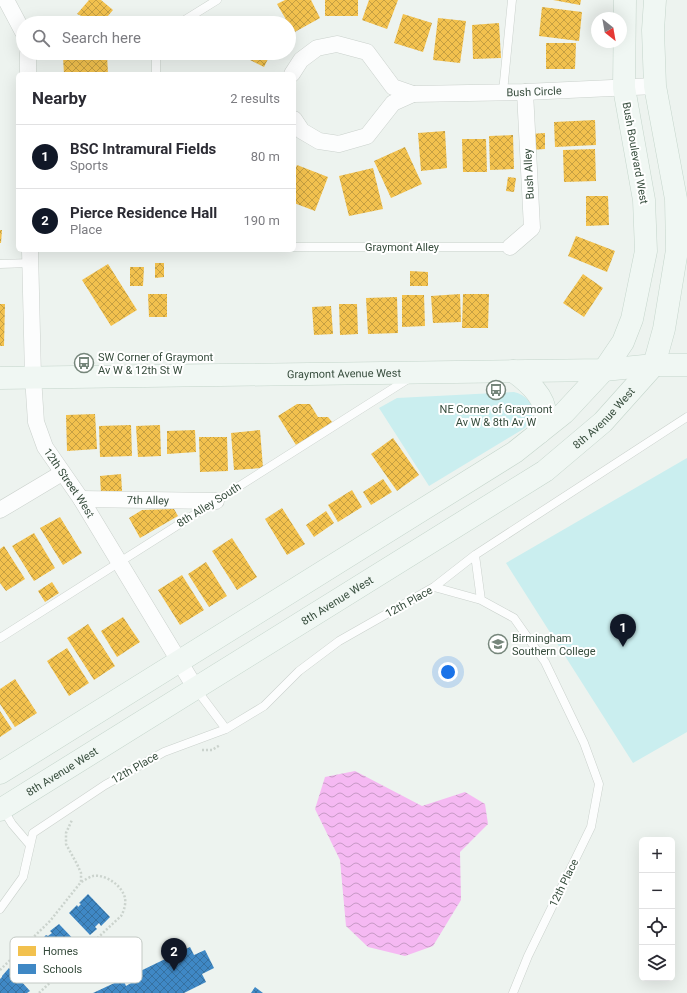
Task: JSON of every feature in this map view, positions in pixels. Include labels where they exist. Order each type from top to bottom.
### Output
[{"type":"main road","name":"Bush Boulevard West","points":[[604,370],[624,342],[632,319],[646,251],[644,200],[624,88],[625,0]]},
{"type":"main road","points":[[654,365],[664,329],[677,250],[676,199],[655,86],[653,30],[655,0]]},
{"type":"main road","name":"Graymont Avenue West","points":[[0,378],[513,372],[604,370],[654,365],[687,365]]},
{"type":"main road","name":"8th Avenue West","points":[[1,808],[196,689],[545,471],[603,422],[654,365]]},
{"type":"main road","points":[[0,773],[515,452],[564,413],[604,370]]},
{"type":"main road","points":[[513,372],[528,382],[539,396],[544,407],[545,417],[540,432]]},
{"type":"street","points":[[6,0],[16,19]]},
{"type":"street","name":"Bush Circle","points":[[293,72],[301,60],[317,48],[337,44],[367,52],[393,87],[413,94],[525,92],[655,86]]},
{"type":"street","points":[[28,60],[28,72]]},
{"type":"street","name":"Bush Alley","points":[[510,247],[532,228],[525,92]]},
{"type":"street","name":"Bush Circle","points":[[296,122],[302,130],[319,141],[339,144],[367,136],[393,103],[413,94]]},
{"type":"street","name":"12th Street West","points":[[30,257],[33,377],[36,422],[45,447],[81,498],[196,689]]},
{"type":"street","points":[[0,510],[62,472]]},
{"type":"street","name":"7th Alley","points":[[81,498],[216,501]]},
{"type":"lane","points":[[191,16],[217,0]]},
{"type":"lane","points":[[503,92],[512,0]]},
{"type":"lane","points":[[156,60],[156,72]]},
{"type":"lane","name":"Graymont Alley","points":[[296,247],[510,247]]},
{"type":"lane","points":[[0,264],[30,257]]},
{"type":"lane","name":"8th Alley South","points":[[0,638],[418,373]]},
{"type":"lane","points":[[434,587],[475,555],[687,417]]},
{"type":"lane","points":[[475,555],[481,600]]},
{"type":"lane","name":"12th Place","points":[[0,909],[23,877],[33,833],[105,785],[164,752],[226,730],[264,706],[299,671],[339,642],[434,587],[481,600],[514,618],[545,662],[584,742],[599,784],[591,827],[528,956],[513,993]]},
{"type":"lane","points":[[196,689],[226,730]]},
{"type":"lane","points":[[1,808],[12,824],[30,845]]},
{"type":"path","points":[[198,750],[212,750],[220,745]]},
{"type":"path","points":[[74,817],[66,833],[66,844],[81,873],[82,882]]},
{"type":"path","points":[[34,937],[50,921],[82,882],[93,876],[104,876],[121,890],[124,897],[124,911],[121,916],[99,937]]},
{"type":"path","points":[[0,970],[10,960]]},
{"type":"path","points":[[39,993],[50,983]]},
{"type":"shaded area","points":[[514,392],[521,394],[530,402],[532,406],[532,417],[525,428],[429,486],[379,408],[397,398]]},
{"type":"shaded area","points":[[687,458],[687,732],[633,763],[506,563]]},
{"type":"water","points":[[355,771],[422,806],[465,792],[485,804],[488,824],[460,852],[461,900],[433,946],[405,956],[368,947],[346,926],[340,860],[315,809],[325,777]]},
{"type":"building: Homes","points":[[89,0],[101,0],[113,10],[108,16],[82,16],[77,14]]},
{"type":"building: Homes","points":[[285,0],[311,0],[320,18],[296,31],[296,16],[284,16],[277,4]]},
{"type":"building: Homes","points":[[325,0],[358,0],[358,16],[325,16]]},
{"type":"building: Homes","points":[[369,0],[398,0],[387,29],[362,20]]},
{"type":"building: Homes","points":[[553,0],[581,0],[580,5]]},
{"type":"building: Homes","points":[[542,7],[582,12],[579,41],[539,36]]},
{"type":"building: Homes","points":[[403,14],[432,23],[423,52],[394,43]]},
{"type":"building: Homes","points":[[438,18],[466,21],[460,63],[433,60]]},
{"type":"building: Homes","points":[[499,23],[501,58],[473,59],[472,25]]},
{"type":"building: Homes","points":[[546,43],[576,43],[575,69],[546,69]]},
{"type":"building: Homes","points":[[63,60],[107,60],[108,72],[64,72]]},
{"type":"building: Homes","points":[[250,60],[268,60],[264,67]]},
{"type":"building: Homes","points":[[595,120],[596,145],[555,147],[554,122]]},
{"type":"building: Homes","points":[[445,131],[447,168],[421,171],[418,133]]},
{"type":"building: Homes","points":[[545,133],[545,149],[530,150],[530,134]]},
{"type":"building: Homes","points":[[513,135],[514,169],[490,170],[489,136]]},
{"type":"building: Homes","points":[[462,139],[486,139],[487,172],[463,172]]},
{"type":"building: Homes","points":[[405,147],[422,184],[391,198],[374,161]]},
{"type":"building: Homes","points":[[595,149],[596,181],[564,182],[563,150]]},
{"type":"building: Homes","points":[[297,165],[328,177],[315,211],[296,204]]},
{"type":"building: Homes","points":[[373,168],[383,209],[349,216],[339,176]]},
{"type":"building: Homes","points":[[508,177],[516,178],[514,192],[506,191]]},
{"type":"building: Homes","points":[[586,196],[608,196],[609,225],[586,226]]},
{"type":"building: Homes","points":[[0,230],[2,230],[1,243],[0,243]]},
{"type":"building: Homes","points":[[576,236],[615,251],[607,272],[568,256]]},
{"type":"building: Homes","points":[[155,263],[164,263],[164,277],[155,278]]},
{"type":"building: Homes","points":[[108,264],[137,310],[111,326],[82,280]]},
{"type":"building: Homes","points":[[130,267],[144,267],[143,286],[130,286]]},
{"type":"building: Homes","points":[[410,271],[428,272],[428,286],[410,286]]},
{"type":"building: Homes","points":[[583,274],[603,288],[584,317],[563,303]]},
{"type":"building: Homes","points":[[148,294],[167,294],[167,317],[149,317]]},
{"type":"building: Homes","points":[[460,294],[461,322],[433,323],[431,296]]},
{"type":"building: Homes","points":[[463,294],[489,294],[488,328],[462,328]]},
{"type":"building: Homes","points":[[402,295],[424,295],[425,326],[402,327]]},
{"type":"building: Homes","points":[[397,297],[398,333],[368,334],[366,298]]},
{"type":"building: Homes","points":[[0,304],[5,304],[4,346],[0,346]]},
{"type":"building: Homes","points":[[339,304],[357,304],[358,334],[340,335]]},
{"type":"building: Homes","points":[[331,306],[333,334],[314,335],[312,307]]},
{"type":"building: Homes","points":[[297,404],[310,404],[318,417],[328,417],[333,423],[296,445],[278,416]]},
{"type":"building: Homes","points":[[95,414],[97,449],[67,451],[66,415]]},
{"type":"building: Homes","points":[[131,425],[132,456],[100,457],[99,426]]},
{"type":"building: Homes","points":[[160,425],[161,456],[138,457],[136,426]]},
{"type":"building: Homes","points":[[195,430],[196,452],[167,454],[167,431]]},
{"type":"building: Homes","points":[[260,430],[263,468],[234,470],[231,433]]},
{"type":"building: Homes","points":[[199,437],[227,437],[228,471],[200,472]]},
{"type":"building: Homes","points":[[393,438],[419,475],[397,491],[371,454]]},
{"type":"building: Homes","points":[[121,474],[122,491],[101,493],[100,476]]},
{"type":"building: Homes","points":[[383,479],[392,492],[371,505],[363,492]]},
{"type":"building: Homes","points":[[352,490],[362,507],[338,522],[328,505]]},
{"type":"building: Homes","points":[[282,508],[305,544],[287,555],[265,519]]},
{"type":"building: Homes","points":[[174,509],[178,516],[140,538],[129,518],[142,510]]},
{"type":"building: Homes","points":[[326,511],[334,523],[314,537],[306,525]]},
{"type":"building: Homes","points":[[60,517],[82,553],[63,565],[40,528]]},
{"type":"building: Homes","points":[[34,533],[55,568],[34,581],[12,546]]},
{"type":"building: Homes","points":[[232,538],[257,577],[237,590],[212,551]]},
{"type":"building: Homes","points":[[4,546],[25,579],[6,591],[0,583],[0,549]]},
{"type":"building: Homes","points":[[206,562],[227,596],[209,607],[188,574]]},
{"type":"building: Homes","points":[[182,575],[204,610],[180,625],[158,590]]},
{"type":"building: Homes","points":[[52,582],[59,593],[45,602],[38,591]]},
{"type":"building: Homes","points":[[123,617],[140,642],[117,657],[101,631]]},
{"type":"building: Homes","points":[[88,624],[115,666],[94,680],[67,638]]},
{"type":"building: Homes","points":[[67,648],[89,683],[69,696],[47,661]]},
{"type":"building: Homes","points":[[15,679],[37,713],[15,727],[0,704],[0,689]]},
{"type":"building: Homes","points":[[0,711],[12,729],[0,737]]},
{"type":"building: Schools","points":[[88,894],[110,917],[101,926],[99,923],[95,927],[97,929],[90,935],[69,913],[77,905],[78,907],[81,904],[79,903]]},
{"type":"building: Schools","points":[[59,924],[71,937],[44,937],[52,933],[50,931]]},
{"type":"building: Schools","points":[[190,947],[194,955],[205,950],[214,968],[202,974],[206,982],[184,993],[93,993],[114,983],[125,983],[126,986],[131,983],[142,983],[142,970]]},
{"type":"building: Schools","points":[[9,968],[10,983],[23,983],[30,991],[27,993],[0,993],[0,979]]},
{"type":"building: Schools","points":[[255,987],[263,993],[251,993]]},
{"type":"place","name":"SW Corner of Graymont Av W & 12th St W","points":[[84,363]]},
{"type":"place","name":"NE Corner of Graymont Av W & 8th Av W","points":[[496,390]]},
{"type":"place","name":"Birmingham Southern College","points":[[498,644]]},
{"type":"place","name":"BSC Intramural Fields","points":[[623,647]]},
{"type":"place","name":"Pierce Residence Hall","points":[[174,971]]}]
